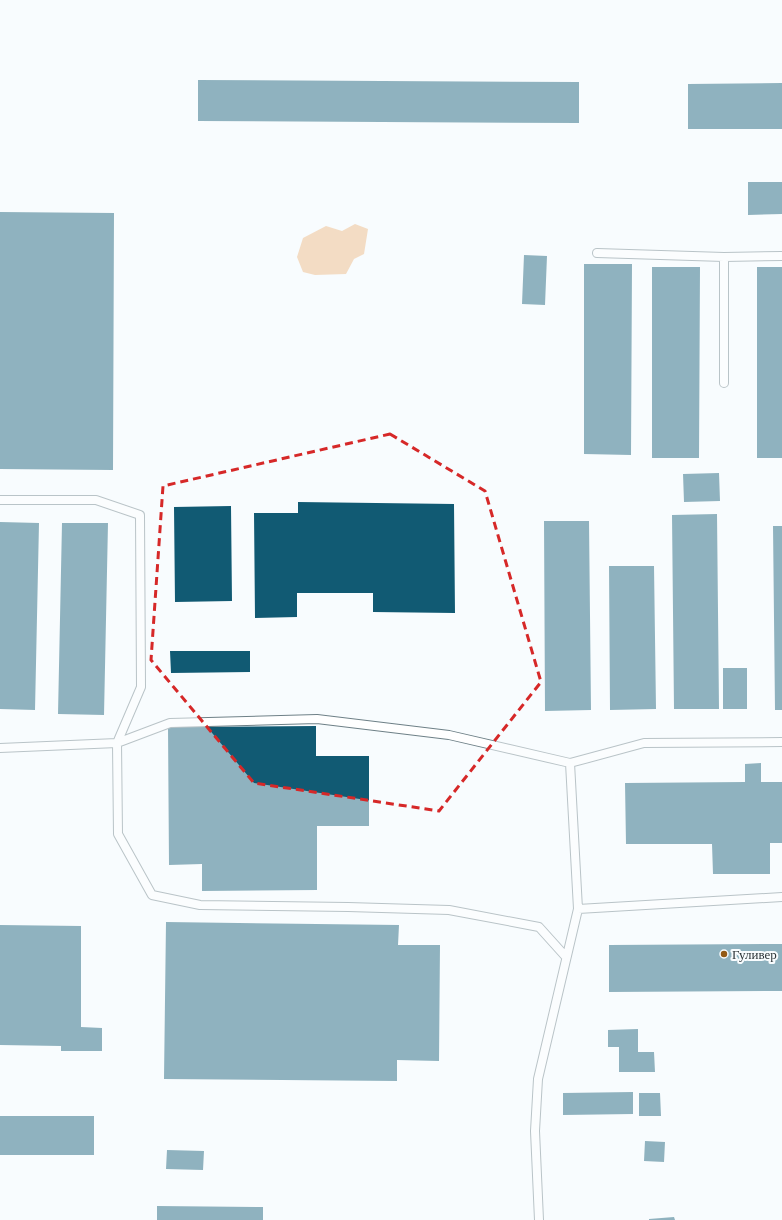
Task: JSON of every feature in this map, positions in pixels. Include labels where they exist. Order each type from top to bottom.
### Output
[{"type":"lane","points":[[597,254],[724,257],[782,256]]},
{"type":"lane","points":[[724,257],[724,383]]},
{"type":"lane","points":[[0,500],[96,500],[140,515],[141,687],[117,743],[118,834],[152,895],[200,905],[449,910],[539,927],[566,957]]},
{"type":"lane","points":[[0,748],[117,743],[170,723],[317,719],[449,735],[570,763],[644,743],[782,742]]},
{"type":"lane","points":[[539,1220],[535,1130],[538,1079],[578,909],[570,763]]},
{"type":"lane","points":[[578,909],[782,897]]},
{"type":"highlighted area","points":[[390,434],[485,491],[541,682],[439,811],[254,783],[151,660],[163,486]]},
{"type":"shaded area","points":[[355,224],[368,229],[364,254],[354,259],[346,274],[315,275],[303,272],[297,257],[303,238],[326,226],[342,231]]},
{"type":"building","points":[[198,80],[579,82],[579,123],[198,121]]},
{"type":"building","points":[[782,83],[782,129],[688,129],[688,84]]},
{"type":"building","points":[[748,182],[782,182],[782,214],[748,215]]},
{"type":"building","points":[[0,212],[114,213],[113,470],[0,469]]},
{"type":"building","points":[[524,255],[547,256],[545,305],[522,304]]},
{"type":"building","points":[[584,264],[632,264],[631,455],[584,454]]},
{"type":"building","points":[[652,267],[700,267],[699,458],[652,458]]},
{"type":"building","points":[[757,267],[782,267],[782,458],[757,458]]},
{"type":"building","points":[[719,473],[720,501],[684,502],[683,474]]},
{"type":"building","points":[[298,502],[454,504],[455,613],[373,612],[373,593],[297,593],[297,617],[255,618],[254,513],[298,513]]},
{"type":"building","points":[[231,506],[232,601],[175,602],[174,507]]},
{"type":"building","points":[[717,514],[719,709],[674,709],[672,515]]},
{"type":"building","points":[[544,521],[589,521],[591,710],[545,711]]},
{"type":"building","points":[[0,522],[39,523],[35,710],[0,709]]},
{"type":"building","points":[[62,523],[108,523],[104,715],[58,714]]},
{"type":"building","points":[[773,526],[782,526],[782,710],[775,710]]},
{"type":"building","points":[[609,566],[654,566],[656,709],[610,710]]},
{"type":"building","points":[[170,651],[250,651],[250,672],[171,673]]},
{"type":"building","points":[[723,668],[747,668],[747,709],[723,709]]},
{"type":"building","points":[[316,726],[316,756],[369,756],[369,826],[317,826],[317,890],[202,891],[202,864],[169,865],[168,727]]},
{"type":"building","points":[[761,763],[761,782],[782,782],[782,843],[770,843],[770,874],[713,874],[712,844],[626,844],[625,783],[745,782],[745,764]]},
{"type":"building","points":[[166,922],[399,925],[398,945],[440,945],[439,1061],[397,1060],[397,1081],[164,1079]]},
{"type":"building","points":[[0,925],[81,926],[81,1027],[102,1028],[102,1051],[61,1051],[61,1046],[0,1045]]},
{"type":"building","points":[[782,944],[782,991],[609,992],[609,945]]},
{"type":"building","points":[[638,1029],[638,1052],[654,1052],[655,1072],[619,1072],[619,1047],[608,1047],[608,1030]]},
{"type":"building","points":[[633,1092],[633,1114],[563,1115],[563,1093]]},
{"type":"building","points":[[639,1093],[660,1093],[661,1116],[639,1116]]},
{"type":"building","points":[[0,1116],[94,1116],[94,1155],[0,1155]]},
{"type":"building","points":[[645,1141],[665,1142],[664,1162],[644,1161]]},
{"type":"building","points":[[167,1150],[204,1151],[203,1170],[166,1169]]},
{"type":"building","points":[[157,1206],[263,1207],[263,1220],[157,1220]]},
{"type":"building","points":[[674,1217],[675,1220],[649,1220],[649,1219]]},
{"type":"place","name":"Гуливер","points":[[724,954]]}]
